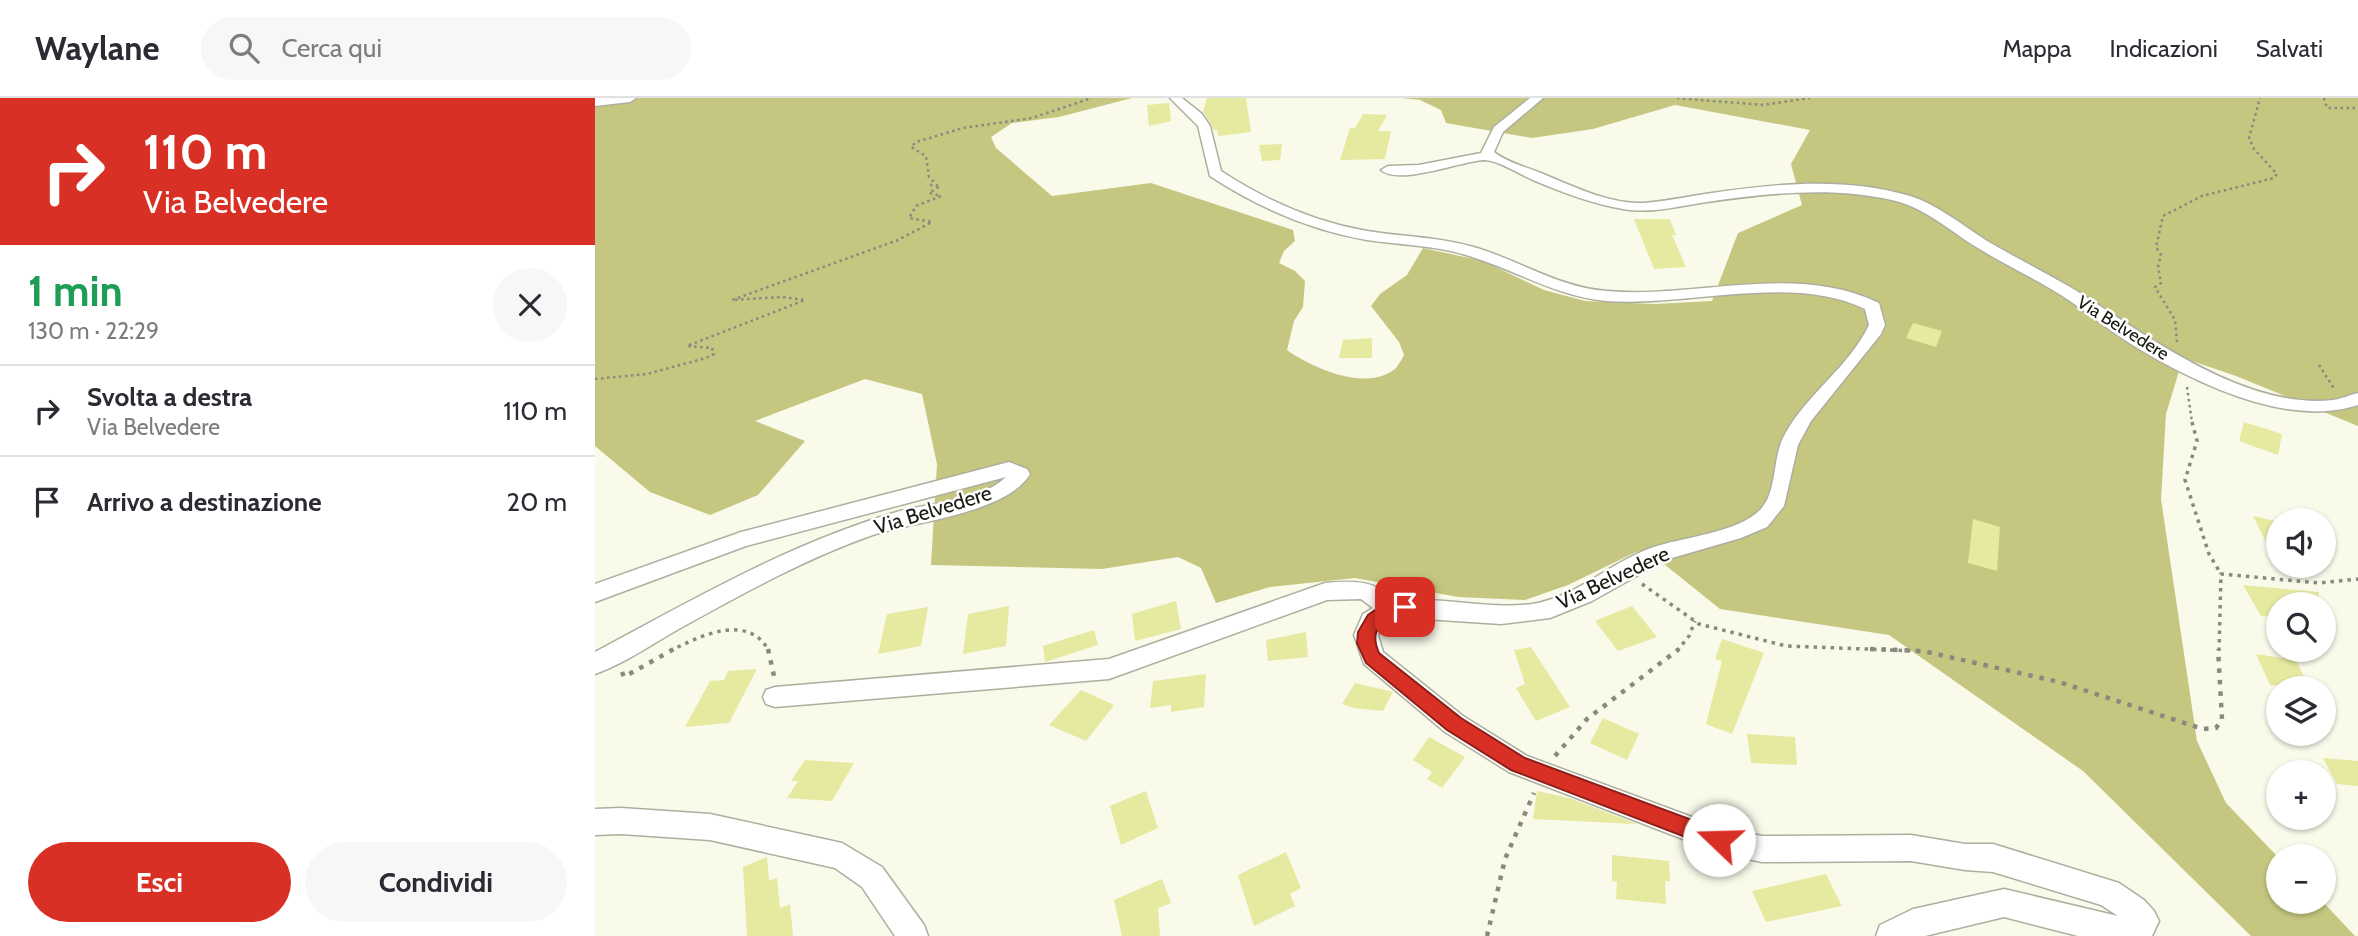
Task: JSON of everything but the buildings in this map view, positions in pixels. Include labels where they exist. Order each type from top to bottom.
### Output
[{"type":"street","points":[[595,102],[630,98]]},
{"type":"street","name":"Via Belvedere","points":[[1176,98],[1177,103],[1198,117],[1209,133],[1215,173],[1280,209],[1342,230],[1475,251],[1563,289],[1593,295],[1629,298],[1747,289],[1821,290],[1854,296],[1871,305],[1877,314],[1878,324],[1868,341],[1809,409],[1787,446],[1780,490],[1768,515],[1752,526],[1657,554],[1559,606],[1484,615],[1405,607],[1387,611]]},
{"type":"street","points":[[1388,170],[1419,169],[1490,155],[1487,152],[1498,130],[1537,98]]},
{"type":"street","name":"Via Belvedere","points":[[1490,155],[1577,190],[1627,206],[1641,207],[1807,188],[1866,190],[1907,199],[2065,291],[2143,344],[2185,366],[2239,390],[2292,404],[2332,409],[2351,402]]},
{"type":"street","name":"Via Belvedere","points":[[595,593],[741,540],[1009,469],[1020,474],[1012,485],[970,503],[904,517],[828,542],[731,590],[595,664]]},
{"type":"street","points":[[775,697],[1109,669],[1325,592],[1368,592],[1380,597],[1387,611],[1374,620],[1367,632],[1366,643],[1372,657],[1454,724],[1518,764],[1541,774],[1719,840],[1762,849],[1911,848],[1965,857],[1993,858],[2109,893],[2134,910],[2144,921],[2138,932],[2125,933],[2004,903],[1913,924],[1891,936]]},
{"type":"street","points":[[595,822],[621,821],[710,827],[842,856],[872,877],[913,936]]},
{"type":"path","points":[[595,379],[647,373],[706,358],[714,354],[712,348],[687,345],[721,335],[805,300],[767,297],[732,300],[898,240],[932,222],[909,218],[916,206],[941,196],[929,193],[940,186],[931,185],[934,181],[929,177],[926,156],[911,147],[916,142],[963,128],[1032,118],[1092,98]]},
{"type":"path","points":[[1677,98],[1763,105],[1810,98]]},
{"type":"path","points":[[1625,571],[1695,621],[1786,646],[1923,651],[2059,682],[2203,729],[2216,728],[2222,719],[2218,640],[2221,574],[2209,554],[2185,480],[2197,441],[2188,407],[2185,366],[2177,353],[2179,330],[2176,320],[2155,287],[2161,283],[2158,267],[2161,255],[2156,247],[2163,216],[2178,205],[2274,178],[2277,174],[2261,159],[2251,144],[2251,131],[2256,122],[2260,98]]},
{"type":"path","points":[[2324,98],[2327,108],[2358,108]]},
{"type":"path","points":[[2319,365],[2351,402]]},
{"type":"path","points":[[2221,574],[2319,583],[2358,579]]},
{"type":"path","points":[[1487,936],[1505,859],[1541,774],[1586,719],[1676,651],[1693,632],[1695,621]]},
{"type":"path","points":[[628,666],[622,671],[624,677],[694,638],[730,629],[747,631],[762,641],[773,661],[775,697]]},
{"type":"green space","points":[[595,98],[1132,98],[1059,117],[1012,123],[991,137],[996,148],[1052,196],[1151,183],[1293,230],[1295,241],[1284,251],[1279,263],[1295,271],[1305,281],[1303,307],[1294,321],[1287,350],[1310,364],[1339,375],[1369,378],[1383,376],[1395,369],[1404,355],[1399,342],[1371,306],[1380,294],[1407,275],[1423,248],[1483,261],[1544,290],[1585,301],[1654,304],[1712,301],[1738,233],[1802,205],[1791,164],[1810,130],[1675,105],[1593,129],[1532,138],[1446,123],[1441,110],[1420,100],[1402,98],[2358,98],[2358,426],[2236,376],[2183,358],[2166,414],[2161,499],[2197,741],[2226,803],[2266,845],[2266,914],[2334,914],[2355,936],[2251,936],[2083,771],[1889,635],[1720,609],[1664,564],[1636,552],[1568,585],[1525,600],[1458,597],[1355,578],[1270,587],[1216,603],[1201,568],[1178,557],[1102,569],[931,565],[937,464],[922,394],[865,379],[755,421],[805,441],[758,495],[710,515],[650,492],[595,446]]},
{"type":"route","points":[[1405,607],[1387,611],[1374,620],[1367,632],[1366,643],[1372,657],[1454,724],[1518,764],[1554,780],[1719,840]]}]
